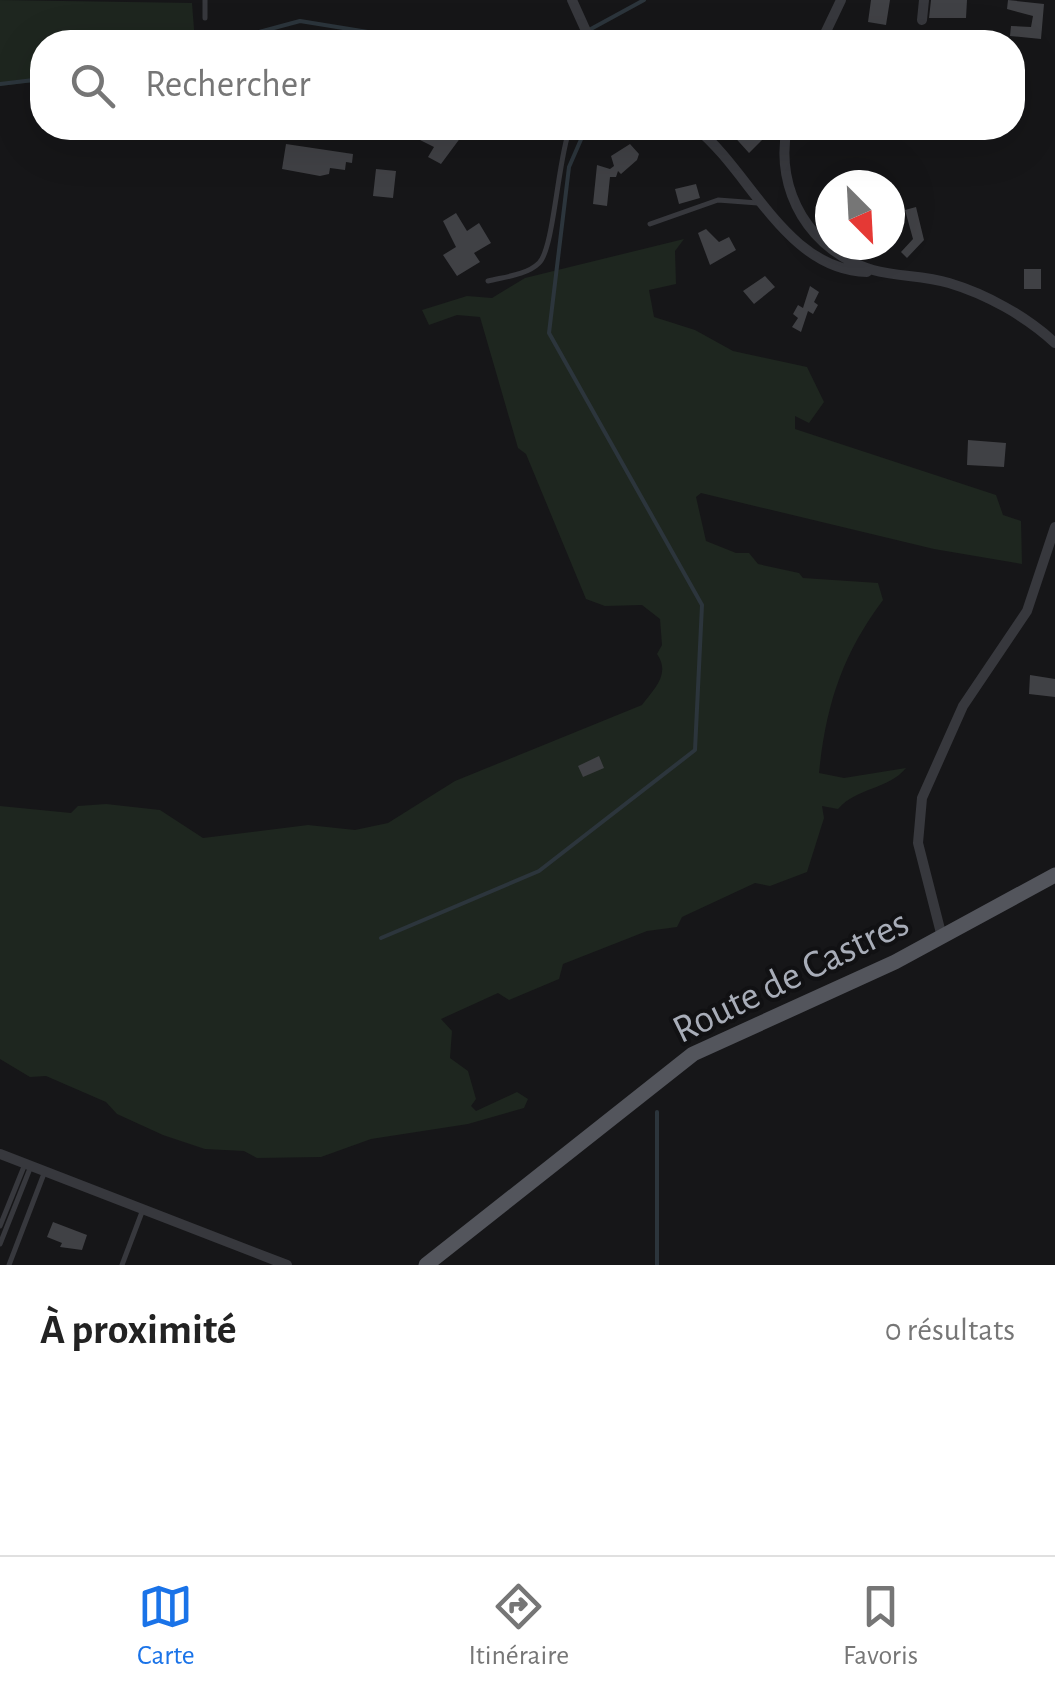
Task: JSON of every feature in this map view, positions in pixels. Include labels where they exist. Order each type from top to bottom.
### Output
[{"type":"main road","name":"Route de Castres","points":[[426,1265],[692,1054],[942,937],[1055,874]]},
{"type":"street","points":[[572,0],[586,30]]},
{"type":"street","points":[[827,30],[841,0]]},
{"type":"street","points":[[922,20],[924,0]]},
{"type":"street","points":[[710,140],[764,204],[818,258],[846,270],[928,277],[971,291],[1014,313],[1055,342]]},
{"type":"street","points":[[786,140],[784,165],[803,219],[836,252],[878,272]]},
{"type":"street","points":[[942,937],[918,843],[922,798],[976,683],[1026,611],[1055,527]]},
{"type":"street","points":[[0,1154],[287,1265]]},
{"type":"lane","points":[[205,0],[206,18]]},
{"type":"lane","points":[[488,281],[524,271],[543,258],[550,239],[558,162],[566,140]]},
{"type":"lane","points":[[650,224],[718,200],[764,204]]},
{"type":"lane","points":[[0,1226],[28,1165]]},
{"type":"lane","points":[[0,1244],[28,1165]]},
{"type":"lane","points":[[9,1265],[45,1172]]},
{"type":"lane","points":[[122,1265],[143,1209]]},
{"type":"shaded area","points":[[0,0],[192,3],[194,30],[30,30],[30,82],[0,86]]},
{"type":"shaded area","points":[[684,239],[675,251],[676,284],[649,290],[654,317],[695,330],[733,351],[807,367],[824,402],[809,423],[795,416],[795,429],[996,495],[1003,515],[1021,521],[1022,564],[934,549],[701,493],[696,497],[706,541],[736,553],[749,553],[758,564],[799,573],[803,578],[878,583],[883,600],[857,641],[838,682],[819,773],[844,778],[906,768],[838,809],[822,806],[824,818],[807,872],[770,886],[755,883],[682,917],[677,927],[647,931],[563,964],[559,979],[509,1000],[498,993],[441,1019],[452,1031],[450,1058],[468,1071],[476,1099],[471,1106],[476,1111],[517,1092],[528,1099],[524,1108],[468,1124],[371,1139],[321,1157],[257,1158],[244,1151],[205,1149],[163,1135],[117,1114],[106,1102],[46,1076],[30,1077],[0,1059],[0,806],[71,813],[78,806],[106,804],[160,810],[203,838],[308,825],[355,830],[388,823],[455,781],[642,705],[662,675],[657,654],[662,645],[660,619],[642,605],[605,606],[586,599],[526,454],[518,448],[480,317],[457,315],[429,325],[422,310],[467,296],[492,298],[525,278]]},
{"type":"building","points":[[871,0],[890,0],[886,25],[868,22]]},
{"type":"building","points":[[931,0],[967,0],[966,18],[929,18]]},
{"type":"building","points":[[1008,0],[1044,4],[1041,39],[1025,37],[1025,30],[1011,30],[1011,26],[1031,27],[1033,16],[1007,9]]},
{"type":"building","points":[[420,140],[459,140],[441,164],[428,157],[434,147]]},
{"type":"building","points":[[737,140],[762,140],[749,153]]},
{"type":"building","points":[[286,144],[353,154],[352,163],[346,162],[345,170],[330,168],[329,174],[320,176],[282,169]]},
{"type":"building","points":[[630,144],[639,154],[637,160],[621,174],[618,171],[616,177],[610,177],[607,206],[593,204],[597,165],[610,169],[614,166],[611,156]]},
{"type":"building","points":[[376,169],[396,171],[393,198],[373,196]]},
{"type":"building","points":[[696,184],[700,198],[679,204],[675,189]]},
{"type":"building","points":[[916,207],[924,240],[907,258],[905,248],[913,239],[905,210]]},
{"type":"building","points":[[456,213],[467,231],[479,223],[491,243],[474,253],[480,262],[457,276],[443,255],[456,247],[443,221]]},
{"type":"building","points":[[706,229],[719,242],[729,237],[736,250],[710,265],[698,233]]},
{"type":"building","points":[[1024,269],[1041,269],[1041,289],[1024,289]]},
{"type":"building","points":[[765,276],[775,287],[754,304],[743,291]]},
{"type":"building","points":[[810,286],[819,292],[814,302],[818,305],[813,314],[808,311],[801,332],[792,327],[798,318],[793,314],[798,305],[803,308]]},
{"type":"building","points":[[968,440],[1006,443],[1004,467],[967,465]]},
{"type":"building","points":[[1030,675],[1055,679],[1055,697],[1029,694]]},
{"type":"building","points":[[599,756],[604,768],[583,777],[578,766]]},
{"type":"building","points":[[53,1222],[87,1235],[82,1250],[60,1247],[62,1243],[47,1237]]},
{"type":"waterway","points":[[589,30],[644,0]]},
{"type":"waterway","points":[[267,30],[300,21],[356,30]]},
{"type":"waterway","points":[[0,84],[30,80]]},
{"type":"waterway","points":[[381,938],[539,871],[695,750],[702,605],[549,333],[569,167],[581,140]]},
{"type":"waterway","points":[[657,1112],[657,1265]]}]
